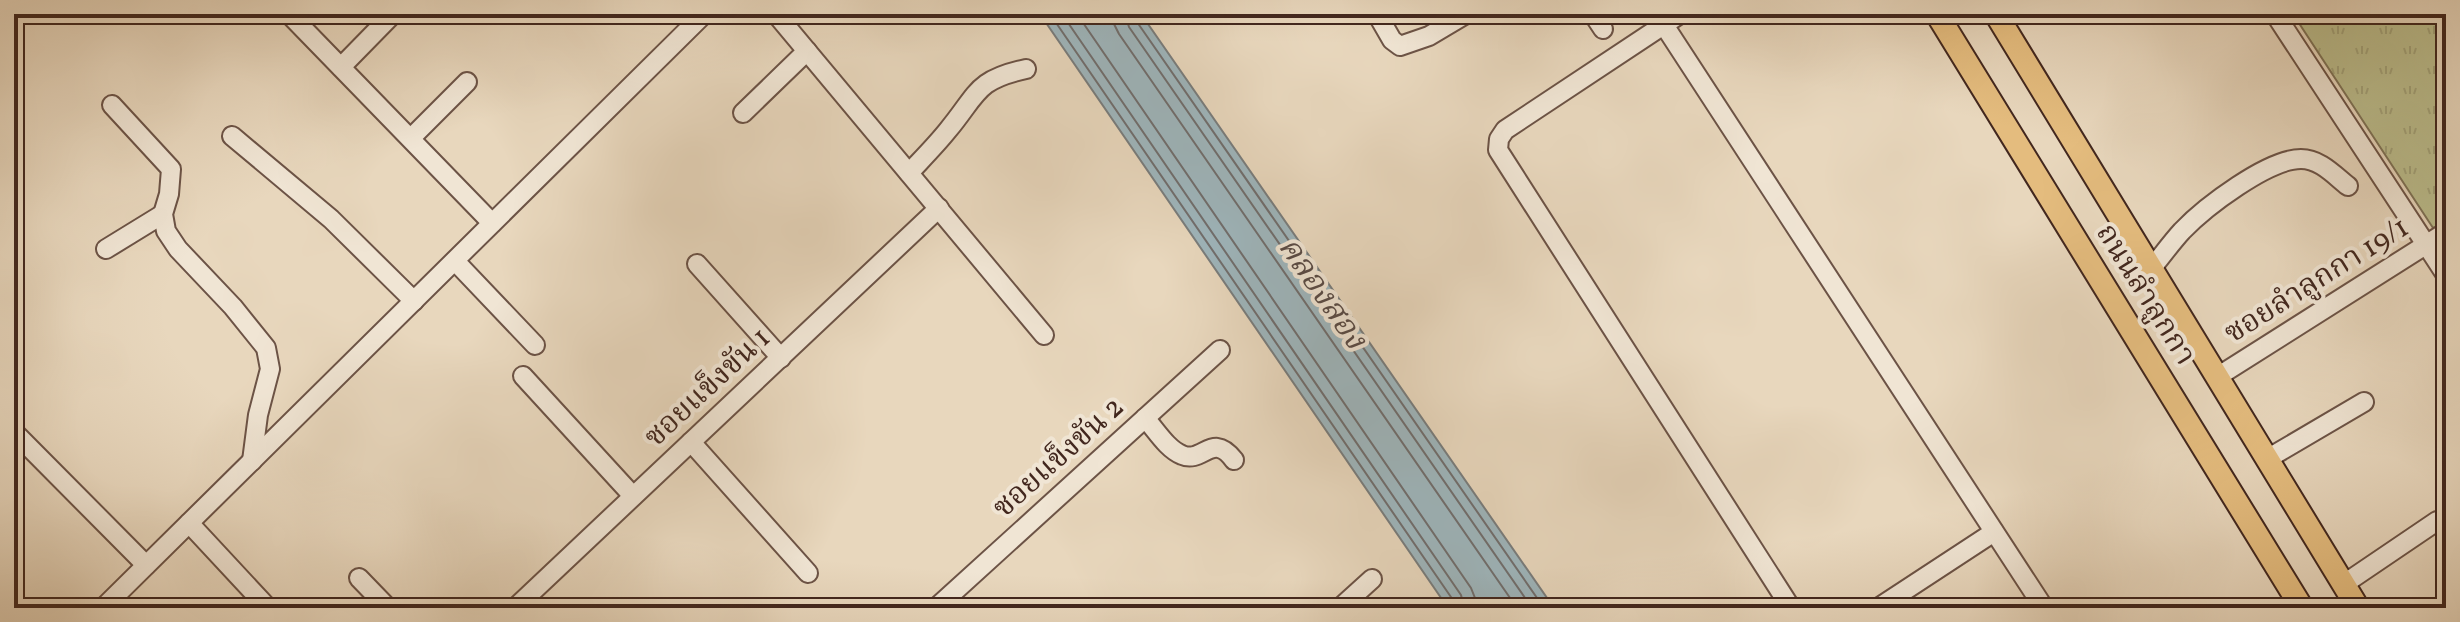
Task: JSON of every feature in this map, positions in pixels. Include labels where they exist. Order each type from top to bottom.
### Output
[{"type":"main road","name":"ถนนลำลูกกา","points":[[1937,14],[2302,608]]},
{"type":"main road","name":"ถนนลำลูกกา","points":[[1996,14],[2358,608]]},
{"type":"street","points":[[289,14],[492,223]]},
{"type":"street","points":[[103,608],[704,14]]},
{"type":"street","points":[[776,14],[1044,335]]},
{"type":"street","points":[[1377,14],[1392,40],[1400,46],[1429,36],[1466,14]]},
{"type":"street","points":[[1680,14],[1505,130],[1499,139],[1498,150],[1791,608]]},
{"type":"street","points":[[2275,14],[2446,275]]},
{"type":"street","points":[[341,67],[390,17]]},
{"type":"street","points":[[1664,25],[2044,608]]},
{"type":"street","points":[[743,113],[807,51]]},
{"type":"street","points":[[909,173],[949,129],[978,90],[992,79],[1026,69]]},
{"type":"street","points":[[411,138],[467,82]]},
{"type":"street","points":[[112,105],[171,169],[169,194],[163,214],[166,231],[178,249],[233,307],[266,348],[270,369],[258,415],[252,461]]},
{"type":"street","points":[[232,136],[331,219],[414,301]]},
{"type":"street","points":[[2151,269],[2183,231],[2208,208],[2279,163],[2303,159],[2322,164],[2348,186]]},
{"type":"street","name":"ซอยแข็งขัน 1","points":[[515,608],[939,208]]},
{"type":"street","points":[[106,249],[163,214]]},
{"type":"street","name":"ซอยลำลูกกา 19/1","points":[[2217,377],[2446,232]]},
{"type":"street","points":[[455,261],[535,345]]},
{"type":"street","points":[[697,264],[781,358]]},
{"type":"street","name":"ซอยแข็งขัน 2","points":[[936,608],[1220,350]]},
{"type":"street","points":[[523,376],[633,496]]},
{"type":"street","points":[[2267,459],[2364,402]]},
{"type":"street","points":[[1145,418],[1171,448],[1183,456],[1193,457],[1213,447],[1220,448],[1234,460]]},
{"type":"street","points":[[14,432],[146,565]]},
{"type":"street","points":[[691,442],[808,573]]},
{"type":"street","points":[[2344,584],[2437,521]]},
{"type":"street","points":[[189,523],[268,608]]},
{"type":"street","points":[[1878,608],[1994,532]]},
{"type":"street","points":[[359,578],[388,608]]},
{"type":"street","points":[[1340,608],[1372,579]]},
{"type":"green space","points":[[2293,14],[2446,14],[2446,224],[2435,231]]},
{"type":"water","name":"คลองสอง","points":[[1040,14],[1141,14],[1554,608],[1448,608]]}]
